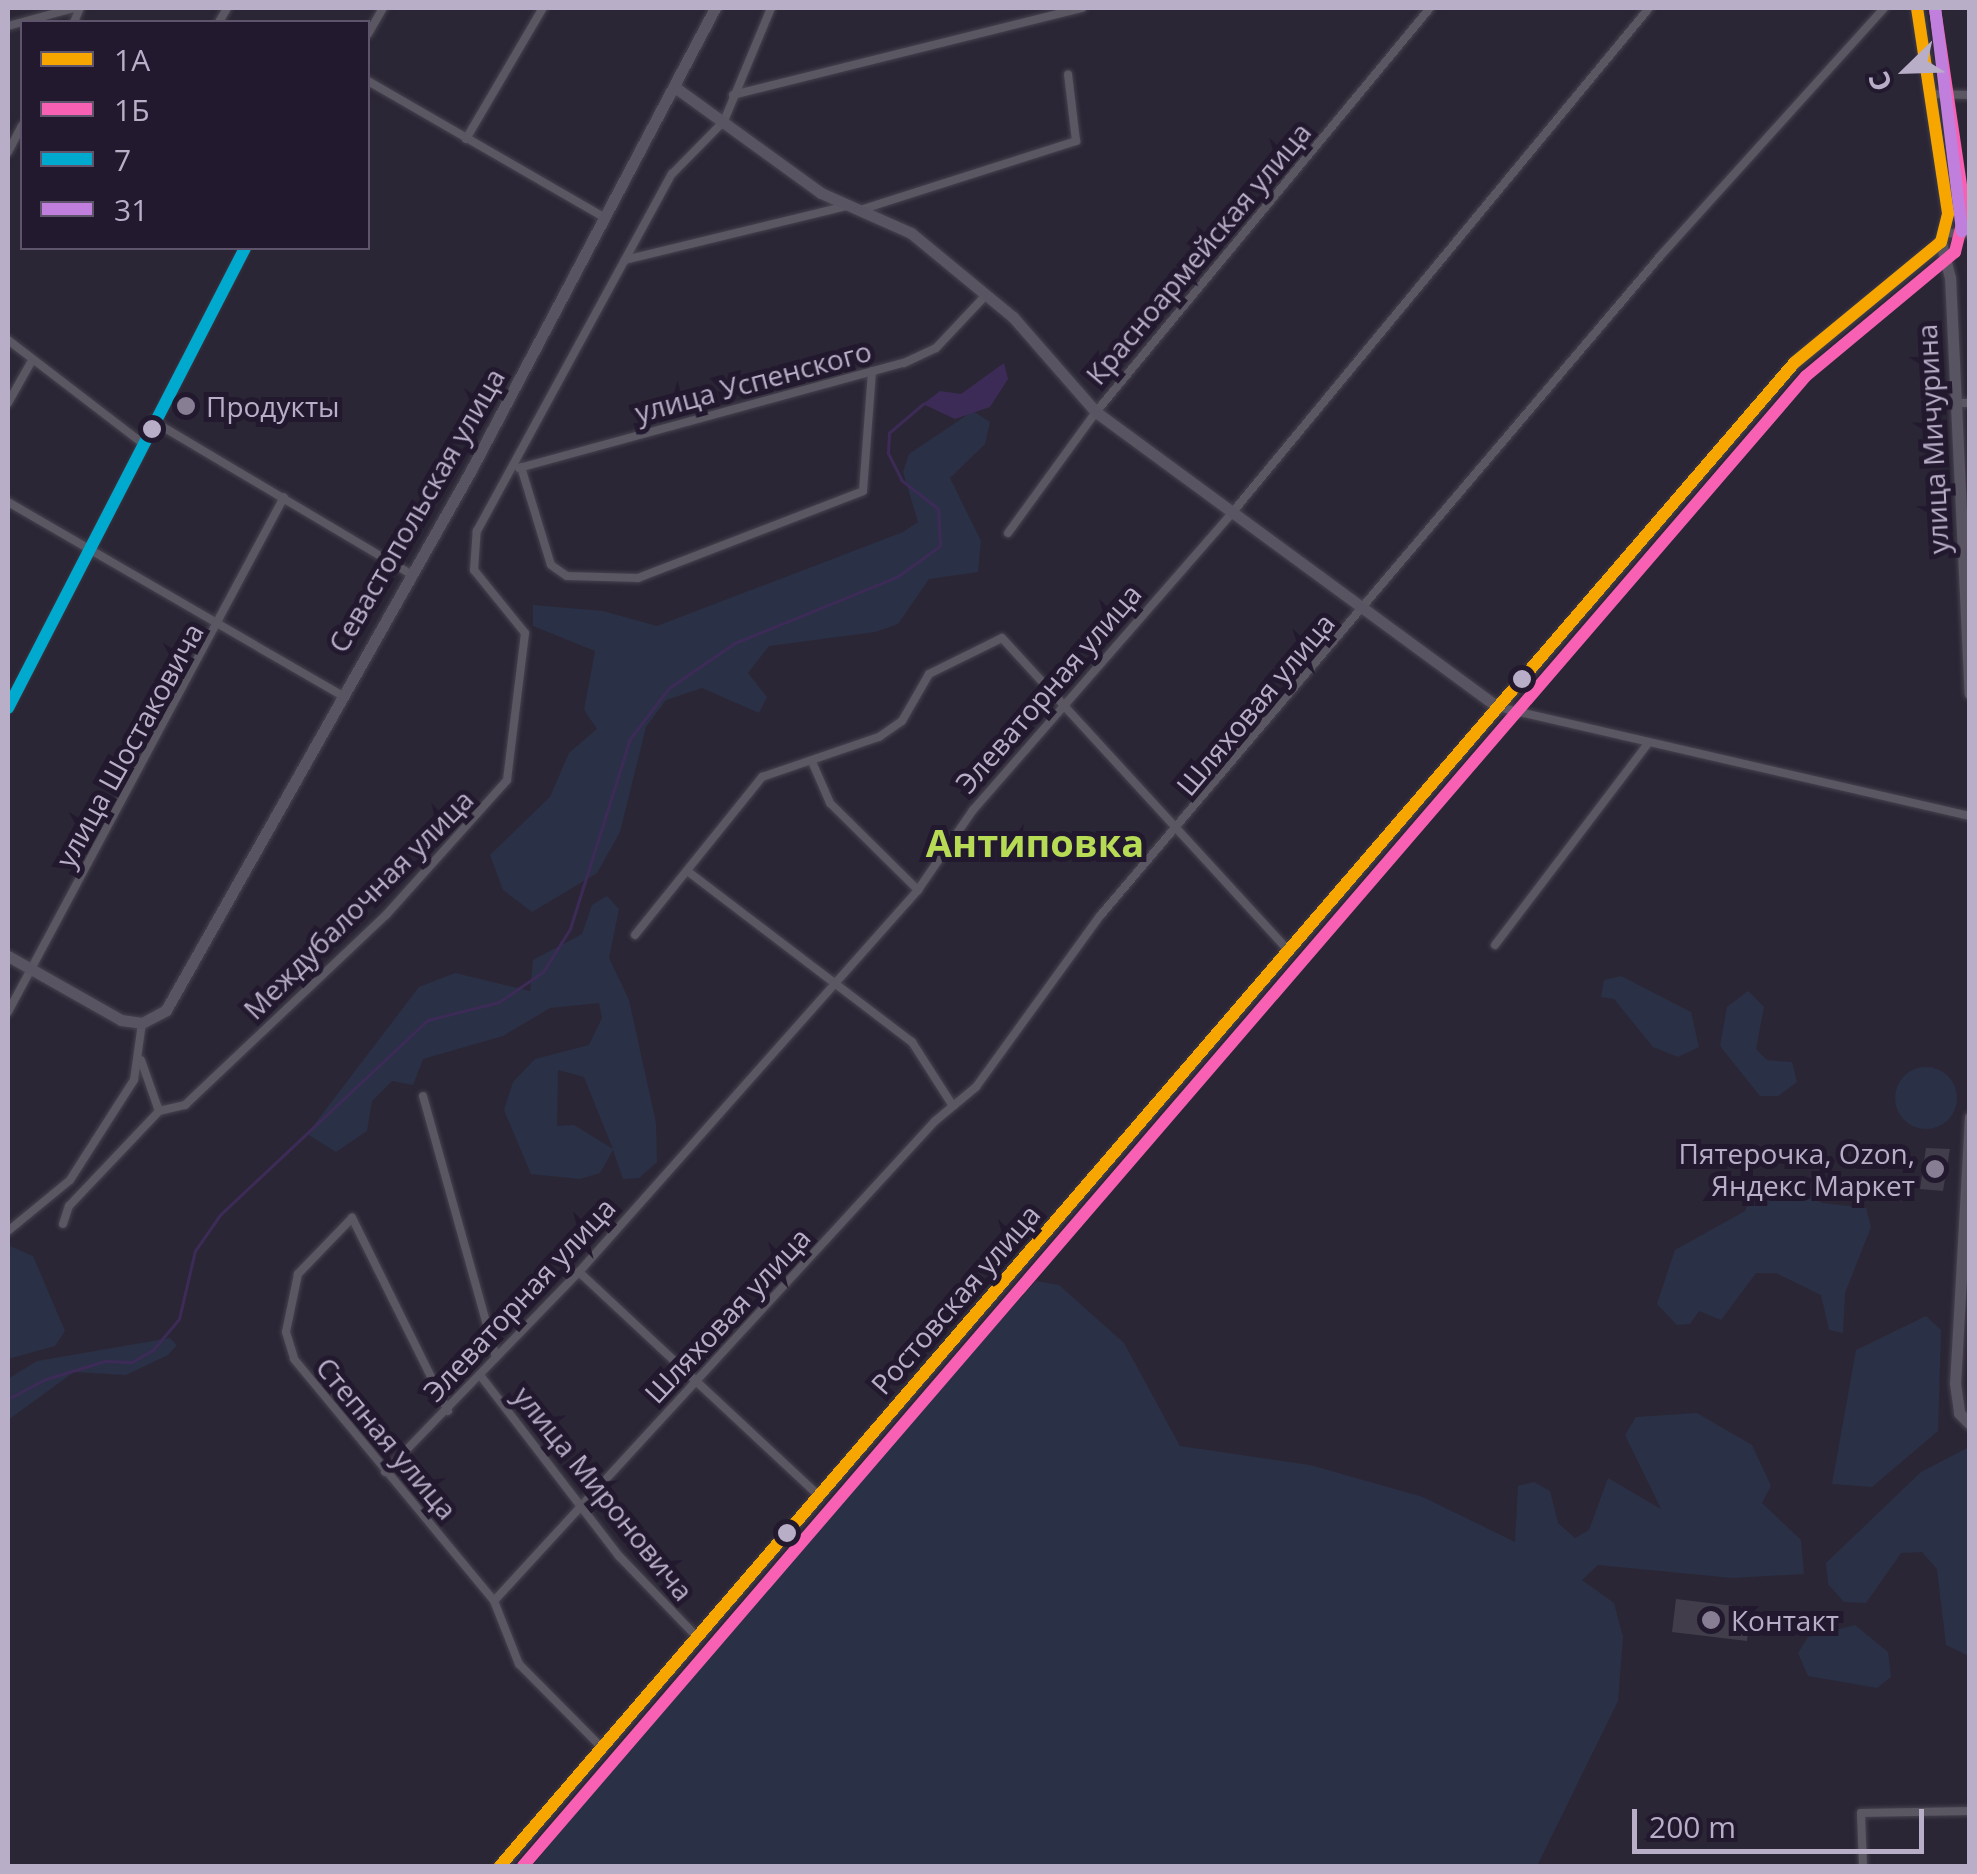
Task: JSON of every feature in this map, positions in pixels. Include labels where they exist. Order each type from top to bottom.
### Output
[{"type":"street","points":[[31,20],[77,8]]},
{"type":"street","points":[[370,31],[383,8]]},
{"type":"street","points":[[466,139],[543,8]]},
{"type":"street","name":"Севастопольская улица","points":[[142,1023],[174,997],[605,218],[716,8]]},
{"type":"street","points":[[509,471],[672,174],[724,120],[771,8]]},
{"type":"street","points":[[733,95],[1082,8]]},
{"type":"street","name":"Красноармейская улица","points":[[1008,533],[1096,412],[1430,8]]},
{"type":"street","name":"Элеваторная улица","points":[[385,1472],[579,1272],[830,982],[918,890],[1065,698],[1232,513],[1649,8]]},
{"type":"street","name":"Шляховая улица","points":[[494,1601],[994,1066],[1100,916],[1365,610],[1662,254],[1884,8]]},
{"type":"street","name":"улица Мичурина","points":[[1917,8],[1949,269],[1970,694]]},
{"type":"street","points":[[860,210],[1076,141],[1068,74]]},
{"type":"street","points":[[370,81],[605,218]]},
{"type":"street","points":[[676,88],[846,206],[911,233],[986,295],[1096,412],[1498,708],[1970,816]]},
{"type":"street","points":[[1930,94],[1970,95]]},
{"type":"street","points":[[8,152],[20,130]]},
{"type":"street","points":[[625,260],[846,206]]},
{"type":"street","points":[[1943,238],[1970,234]]},
{"type":"street","name":"Ростовская улица","points":[[500,1866],[1806,349],[1943,238]]},
{"type":"street","points":[[8,708],[93,551],[153,421],[244,250]]},
{"type":"street","name":"улица Успенского","points":[[509,471],[872,371],[936,348],[986,295]]},
{"type":"street","points":[[8,340],[30,364],[142,443]]},
{"type":"street","points":[[8,403],[30,364]]},
{"type":"street","points":[[521,468],[551,565],[567,576],[638,578],[863,491],[872,371]]},
{"type":"street","points":[[1954,403],[1970,403]]},
{"type":"street","points":[[153,421],[409,573]]},
{"type":"street","name":"Междубалочная улица","points":[[159,1111],[185,1105],[372,928],[507,780],[526,633],[471,561],[509,471]]},
{"type":"street","name":"улица Шостаковича","points":[[8,1012],[220,624],[284,496]]},
{"type":"street","points":[[8,502],[339,694]]},
{"type":"street","points":[[635,935],[690,874],[756,782],[813,764],[902,721],[930,674],[994,638],[1007,640],[1065,698],[1289,950]]},
{"type":"street","points":[[1495,945],[1647,745]]},
{"type":"street","points":[[813,764],[830,803],[918,890]]},
{"type":"street","points":[[690,874],[912,1042],[953,1106]]},
{"type":"street","points":[[8,956],[111,1015],[142,1023],[141,1060],[159,1111],[68,1206],[63,1224]]},
{"type":"street","points":[[8,1231],[70,1180],[141,1060]]},
{"type":"street","name":"улица Мироновича","points":[[424,1096],[496,1357]]},
{"type":"street","points":[[1967,1422],[1955,1384],[1970,1117]]},
{"type":"street","name":"Степная улица","points":[[448,1411],[352,1218],[298,1274],[286,1345],[317,1396],[494,1601],[518,1664],[604,1749]]},
{"type":"street","points":[[579,1272],[694,1384],[818,1496]]},
{"type":"street","name":"улица Мироновича","points":[[480,1375],[580,1508],[697,1637]]},
{"type":"street","points":[[1863,1866],[1862,1813],[1970,1811]]},
{"type":"shaded area","points":[[1004,363],[1008,379],[990,407],[955,419],[923,404],[940,391],[961,394]]},
{"type":"shaded area","points":[[973,411],[990,422],[985,444],[950,478],[981,541],[978,572],[929,579],[898,624],[875,632],[769,646],[748,673],[767,697],[759,713],[702,688],[666,700],[646,727],[620,832],[597,873],[532,912],[503,890],[490,855],[550,797],[569,753],[597,729],[584,710],[595,651],[533,626],[533,605],[603,611],[657,626],[903,532],[918,522],[903,472],[909,454]]},
{"type":"shaded area","points":[[607,896],[619,909],[609,958],[629,1000],[656,1123],[657,1162],[639,1178],[623,1179],[613,1150],[600,1173],[580,1179],[531,1174],[504,1110],[513,1082],[535,1059],[589,1045],[602,1018],[599,1003],[550,1008],[503,1036],[423,1059],[413,1085],[392,1081],[372,1101],[367,1131],[336,1152],[307,1134],[419,987],[455,973],[530,991],[533,960],[582,934],[592,905]],"holes":[[[558,1070],[584,1077],[613,1149],[574,1125],[557,1126]]]},
{"type":"shaded area","points":[[1621,976],[1691,1012],[1699,1047],[1678,1057],[1653,1047],[1614,999],[1601,997],[1604,980]]},
{"type":"shaded area","points":[[1748,991],[1764,1007],[1756,1049],[1767,1060],[1792,1062],[1797,1082],[1778,1096],[1760,1096],[1720,1046],[1727,1007]]},
{"type":"shaded area","points":[[1926,1067],[1948,1076],[1957,1098],[1948,1120],[1926,1129],[1904,1120],[1895,1098],[1904,1076]]},
{"type":"shaded area","points":[[1781,1177],[1822,1203],[1866,1208],[1871,1227],[1845,1293],[1843,1333],[1829,1330],[1821,1295],[1776,1273],[1756,1273],[1721,1320],[1699,1311],[1690,1324],[1677,1325],[1657,1304],[1675,1250],[1745,1211],[1757,1180]]},
{"type":"shaded area","points":[[10,1246],[33,1256],[65,1331],[55,1346],[8,1359]]},
{"type":"shaded area","points":[[1036,1281],[1059,1285],[1124,1343],[1180,1446],[1310,1465],[1423,1497],[1515,1542],[1518,1486],[1534,1482],[1550,1491],[1558,1523],[1575,1538],[1589,1530],[1608,1478],[1661,1509],[1625,1435],[1636,1417],[1697,1413],[1752,1445],[1771,1486],[1762,1503],[1801,1540],[1804,1574],[1732,1578],[1598,1565],[1582,1580],[1614,1603],[1623,1637],[1618,1701],[1537,1866],[532,1866],[770,1578]]},
{"type":"shaded area","points":[[1926,1316],[1941,1330],[1938,1431],[1872,1487],[1832,1484],[1856,1350]]},
{"type":"shaded area","points":[[170,1338],[177,1345],[168,1355],[126,1375],[74,1372],[8,1420],[8,1379],[37,1361]]},
{"type":"shaded area","points":[[1970,1447],[1969,1656],[1946,1645],[1937,1569],[1922,1552],[1901,1553],[1866,1603],[1844,1602],[1828,1584],[1826,1563],[1921,1472]]},
{"type":"shaded area","points":[[1855,1625],[1888,1652],[1891,1677],[1877,1688],[1808,1676],[1798,1653],[1808,1637]]},
{"type":"building","name":"Пятерочка, Ozon, Яндекс Маркет","points":[[1926,1148],[1950,1149],[1943,1191],[1920,1189]]},
{"type":"building","name":"Контакт","points":[[1676,1599],[1750,1608],[1747,1641],[1672,1632]]},
{"type":"waterway","points":[[8,1399],[46,1379],[105,1361],[132,1362],[153,1350],[179,1319],[195,1251],[220,1215],[428,1020],[499,1002],[543,972],[570,929],[630,739],[669,688],[735,643],[897,577],[940,546],[938,509],[902,481],[888,453],[889,433],[923,404]]},
{"type":"transit line","name":"1А","points":[[500,1866],[1794,363],[1941,242],[1948,213],[1917,8]]},
{"type":"transit line","name":"1Б","points":[[523,1866],[1806,376],[1955,252],[1965,212],[1935,8]]},
{"type":"transit line","name":"31","points":[[1935,8],[1962,231]]},
{"type":"transit line","name":"7","points":[[8,708],[244,250]]},
{"type":"place","name":"Продукты","points":[[186,406]]},
{"type":"place","name":"Пятерочка, Ozon, Яндекс Маркет","points":[[1935,1169]]},
{"type":"place","name":"Контакт","points":[[1711,1620]]},
{"type":"district","name":"Антиповка","points":[[1035,843]]}]
